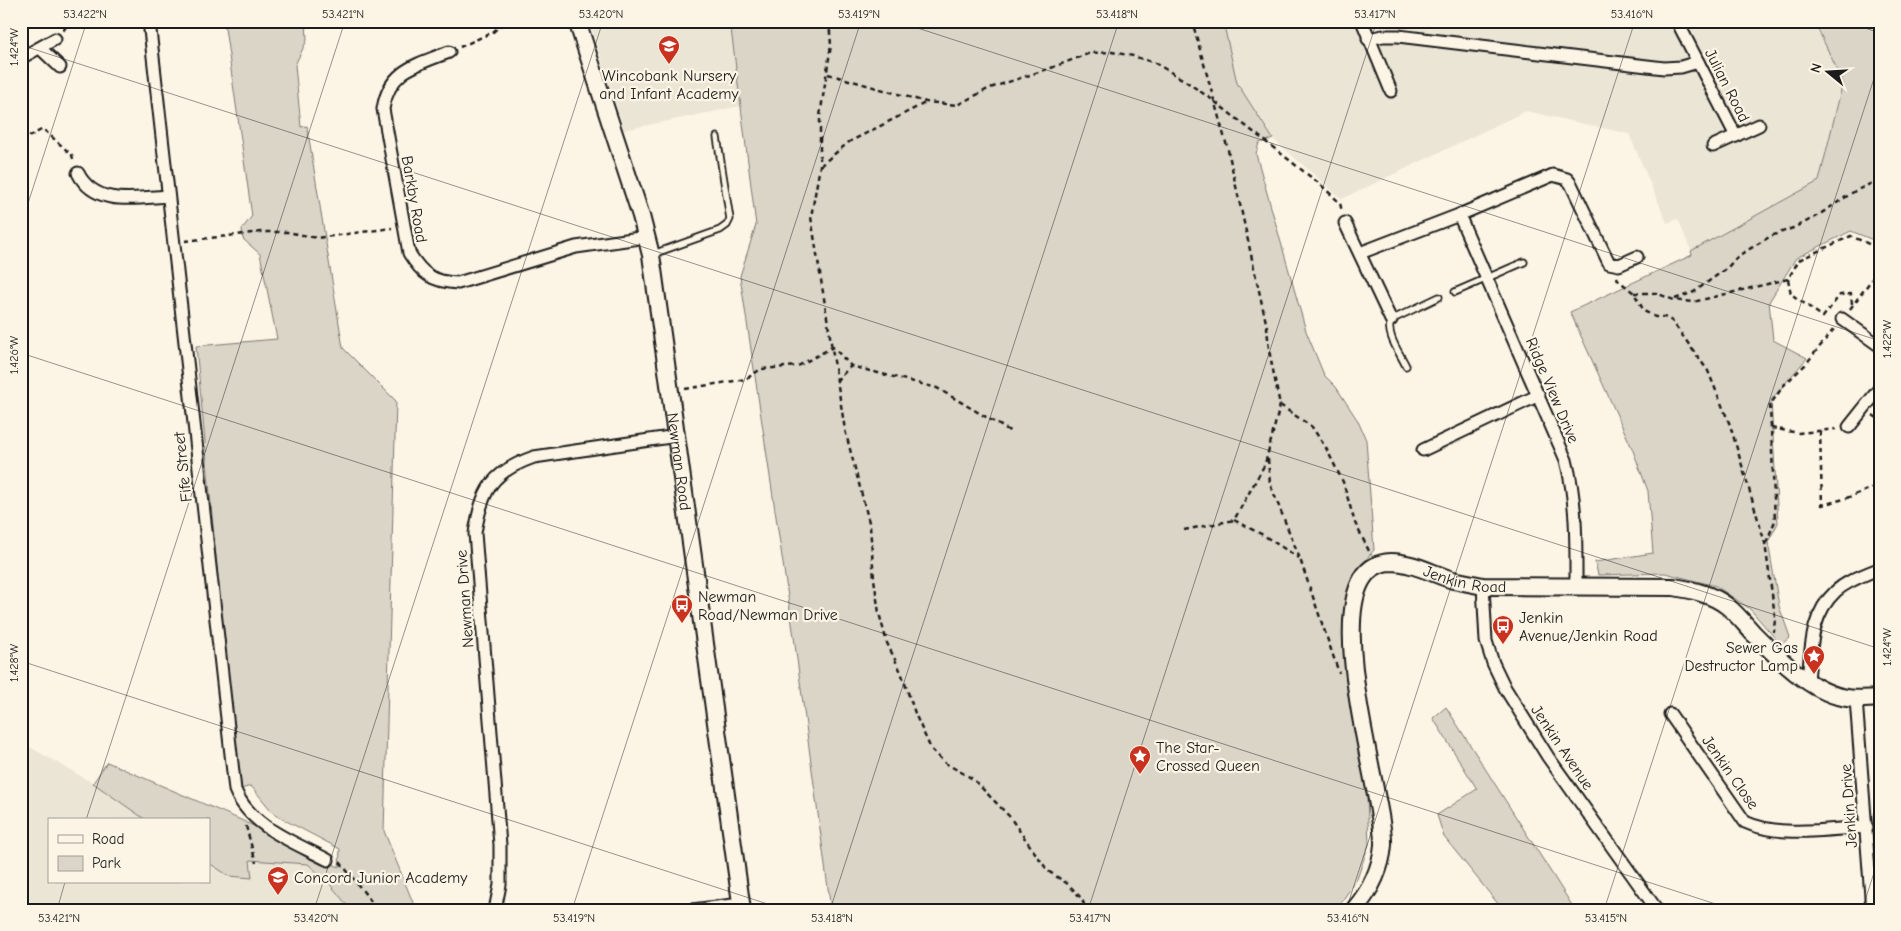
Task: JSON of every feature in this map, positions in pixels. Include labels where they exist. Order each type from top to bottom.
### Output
[{"type":"street","name":"Fife Street","points":[[149,21],[235,790],[239,800],[256,818],[278,834],[328,860]]},
{"type":"street","name":"Newman Road","points":[[577,21],[647,237],[651,255],[742,907]]},
{"type":"street","points":[[1362,21],[1391,92]]},
{"type":"street","name":"Julian Road","points":[[1678,21],[1736,136]]},
{"type":"street","points":[[1368,39],[1398,36],[1664,68],[1698,62]]},
{"type":"street","points":[[21,58],[55,40]]},
{"type":"street","points":[[40,48],[60,67]]},
{"type":"street","name":"Barkby Road","points":[[449,52],[414,66],[400,74],[391,84],[385,96],[383,109],[409,253],[418,268],[430,277],[444,283],[458,283],[576,247],[647,237]]},
{"type":"street","name":"Julian Road","points":[[1713,146],[1759,125]]},
{"type":"street","points":[[78,173],[86,186],[106,197],[117,199],[168,196]]},
{"type":"street","points":[[1360,253],[1554,176],[1561,176],[1571,184],[1606,258],[1614,265],[1619,265],[1637,257]]},
{"type":"street","name":"Ridge View Drive","points":[[1459,215],[1566,460],[1576,512],[1576,586]]},
{"type":"street","points":[[1345,223],[1391,320]]},
{"type":"street","points":[[1842,319],[1880,346]]},
{"type":"street","points":[[1849,427],[1880,388]]},
{"type":"street","points":[[1423,450],[1539,395]]},
{"type":"street","name":"Newman Drive","points":[[496,910],[500,885],[500,845],[475,534],[479,511],[486,491],[498,476],[514,464],[534,457],[677,436]]},
{"type":"street","name":"Jenkin Road","points":[[1375,567],[1390,562],[1406,564],[1454,580],[1483,586],[1674,586],[1695,590],[1711,596],[1727,606],[1773,653],[1808,681],[1830,693],[1856,699],[1880,698]]},
{"type":"street","points":[[1354,910],[1366,895],[1375,878],[1383,844],[1381,823],[1361,724],[1353,638],[1354,605],[1359,587],[1366,574],[1375,567]]},
{"type":"street","points":[[1808,681],[1812,634],[1820,612],[1827,600],[1848,583],[1880,568]]},
{"type":"street","name":"Jenkin Avenue","points":[[1483,586],[1486,642],[1493,663],[1505,688],[1548,757],[1657,910]]},
{"type":"street","name":"Jenkin Drive","points":[[1856,699],[1872,910]]},
{"type":"street","name":"Jenkin Close","points":[[1670,714],[1745,822],[1762,828],[1790,831],[1867,828]]},
{"type":"street","points":[[692,910],[742,907]]},
{"type":"lane","points":[[651,255],[720,230],[727,225],[730,219],[717,137]]},
{"type":"lane","points":[[1455,292],[1524,262]]},
{"type":"lane","points":[[1406,366],[1390,332],[1389,325],[1391,320],[1439,297]]},
{"type":"path","points":[[449,52],[493,32],[502,24],[502,21]]},
{"type":"path","points":[[829,21],[831,46],[820,116],[820,166],[811,217],[833,347],[836,380],[845,430],[870,526],[874,579],[879,613],[887,643],[901,672],[916,716],[932,749],[945,763],[972,779],[1009,816],[1048,871],[1068,884],[1082,899],[1086,910]]},
{"type":"path","points":[[922,21],[945,25],[970,26],[982,21]]},
{"type":"path","points":[[969,21],[970,26]]},
{"type":"path","points":[[1116,21],[1164,29],[1194,26]]},
{"type":"path","points":[[1192,21],[1228,150],[1268,327],[1269,350],[1280,405],[1265,464],[1234,520]]},
{"type":"path","points":[[827,74],[926,102],[957,104],[990,88],[1051,68],[1090,52],[1112,52],[1155,63],[1214,101],[1321,185],[1340,202],[1345,223]]},
{"type":"path","points":[[820,166],[849,142],[926,102]]},
{"type":"path","points":[[21,140],[43,130],[72,155],[78,173]]},
{"type":"path","points":[[1674,300],[1694,292],[1727,268],[1738,256],[1771,236],[1814,218],[1856,191],[1874,182],[1880,183]]},
{"type":"path","points":[[173,243],[261,232],[287,232],[317,238],[404,226]]},
{"type":"path","points":[[1852,306],[1851,294],[1840,295],[1823,318],[1791,294],[1788,279],[1800,260],[1851,236],[1878,248],[1877,238],[1880,233]]},
{"type":"path","points":[[1614,265],[1618,280],[1634,293],[1644,311],[1655,317],[1664,317],[1672,321],[1708,371],[1730,425],[1765,544],[1775,616],[1773,653]]},
{"type":"path","points":[[1765,544],[1775,521],[1770,405],[1784,385],[1805,365],[1842,319],[1880,268]]},
{"type":"path","points":[[1634,293],[1656,293],[1674,300],[1693,302],[1788,279]]},
{"type":"path","points":[[833,347],[851,366],[937,388],[1013,433]]},
{"type":"path","points":[[671,392],[746,379],[761,369],[798,366],[833,347]]},
{"type":"path","points":[[836,380],[851,366]]},
{"type":"path","points":[[1280,405],[1312,427],[1326,448],[1344,482],[1355,523],[1375,567]]},
{"type":"path","points":[[1771,428],[1800,433],[1849,427]]},
{"type":"path","points":[[1820,431],[1822,505],[1880,485]]},
{"type":"path","points":[[1268,456],[1270,484],[1300,559],[1337,670],[1341,676],[1356,681]]},
{"type":"path","points":[[1184,530],[1234,520],[1263,535],[1300,559]]},
{"type":"path","points":[[239,800],[256,864]]},
{"type":"path","points":[[328,860],[336,858],[378,910]]},
{"type":"shaded area","name":"Wincobank Nursery and Infant Academy","points":[[593,21],[730,21],[741,106],[624,130],[590,24]]},
{"type":"shaded area","points":[[1223,21],[1814,21],[1843,82],[1819,181],[1691,251],[1678,219],[1667,223],[1629,134],[1526,111],[1342,199],[1273,139],[1237,83]]},
{"type":"shaded area","points":[[21,742],[93,783],[143,818],[48,818],[48,884],[210,884],[210,864],[229,876],[251,877],[250,860],[309,864],[329,883],[351,910],[21,910]]},
{"type":"green space","points":[[224,21],[306,21],[307,40],[295,65],[301,127],[307,126],[343,348],[396,401],[384,831],[416,910],[351,910],[329,883],[308,864],[250,860],[252,878],[229,876],[210,864],[210,818],[143,818],[93,783],[107,762],[241,820],[339,867],[340,849],[275,815],[251,786],[238,790],[196,346],[277,339],[260,254],[243,239],[242,229],[252,216]]},
{"type":"green space","points":[[730,21],[1223,21],[1237,83],[1273,139],[1259,143],[1256,154],[1306,331],[1324,375],[1336,387],[1358,421],[1366,440],[1374,550],[1353,576],[1346,595],[1348,672],[1367,797],[1369,844],[1357,879],[1336,910],[831,910],[794,637],[740,276],[756,225]]},
{"type":"green space","points":[[1814,21],[1880,21],[1880,229],[1873,240],[1851,231],[1796,258],[1769,302],[1773,340],[1807,358],[1771,400],[1778,523],[1768,542],[1779,606],[1790,637],[1781,645],[1750,609],[1716,586],[1665,573],[1598,575],[1595,562],[1653,553],[1648,491],[1632,448],[1570,312],[1692,255],[1691,251],[1819,181],[1843,82]]},
{"type":"green space","points":[[1446,707],[1575,910],[1503,910],[1444,837],[1437,815],[1477,789],[1433,718]]},
{"type":"place","name":"Wincobank Nursery and Infant Academy","points":[[669,65]]},
{"type":"place","name":"Newman Road/Newman Drive","points":[[682,624]]},
{"type":"place","name":"Jenkin Avenue/Jenkin Road","points":[[1503,645]]},
{"type":"place","name":"Sewer Gas Destructor Lamp","points":[[1814,675]]},
{"type":"place","name":"The Star- Crossed Queen","points":[[1140,775]]},
{"type":"place","name":"Concord Junior Academy","points":[[278,896]]}]
